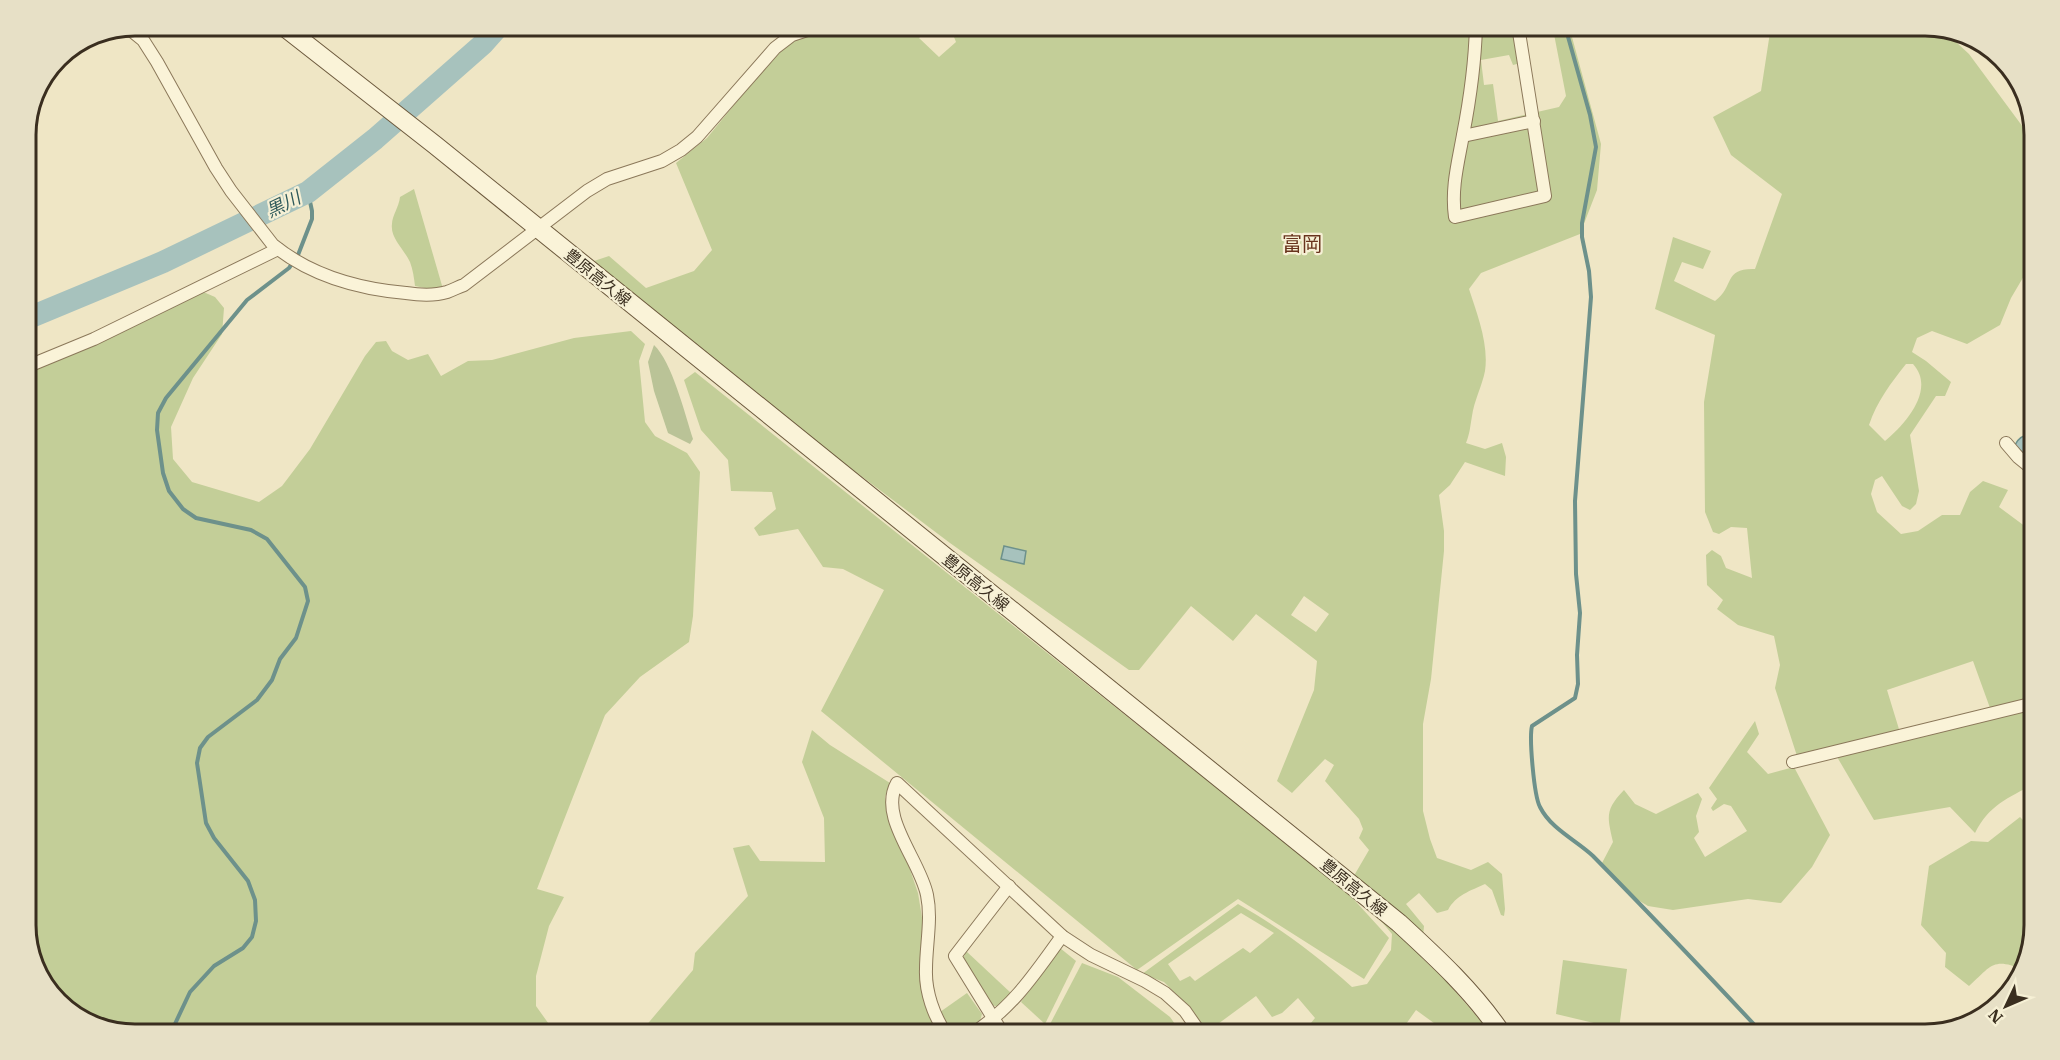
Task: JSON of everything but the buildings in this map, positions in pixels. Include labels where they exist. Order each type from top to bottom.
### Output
[{"type":"main road","name":"豊原高久線","points":[[297,36],[1399,923],[1434,954],[1467,990],[1493,1024]]},
{"type":"street","points":[[138,36],[157,62],[231,191],[277,248],[306,265],[354,285],[380,291],[423,295],[446,293],[464,285],[587,190],[607,179],[662,160],[681,150],[697,137],[775,48],[791,36]]},
{"type":"street","points":[[1476,36],[1476,52],[1463,136],[1454,178],[1455,217],[1545,196],[1520,36]]},
{"type":"street","points":[[1463,136],[1534,121]]},
{"type":"street","points":[[36,363],[94,339],[277,248]]},
{"type":"street","points":[[2006,443],[2024,462]]},
{"type":"street","points":[[1793,762],[2024,706]]},
{"type":"street","points":[[940,1024],[934,1012],[925,972],[929,917],[928,896],[921,874],[899,830],[892,808],[891,793],[897,783],[1062,936],[1091,955],[1165,993],[1185,1011],[1193,1024]]},
{"type":"street","points":[[996,1024],[955,956],[1009,886]]},
{"type":"street","points":[[988,1024],[1015,999],[1062,936]]},
{"type":"green space","points":[[801,36],[921,36],[919,38],[939,57],[956,42],[954,36],[1521,36],[1521,63],[1513,65],[1509,55],[1481,60],[1484,85],[1493,84],[1498,121],[1559,107],[1566,96],[1554,36],[1572,36],[1601,144],[1597,190],[1580,234],[1481,273],[1469,289],[1482,329],[1486,361],[1484,377],[1474,405],[1466,443],[1485,449],[1502,443],[1506,457],[1505,476],[1465,462],[1450,485],[1439,495],[1444,551],[1431,679],[1423,724],[1423,811],[1437,858],[1471,870],[1488,862],[1502,874],[1505,909],[1504,916],[1501,915],[1492,890],[1485,884],[1459,897],[1448,910],[1437,913],[1419,893],[1406,904],[1424,926],[1421,957],[1447,982],[1483,1024],[1435,1024],[1416,1010],[1406,1024],[1310,1024],[1315,1018],[1298,998],[1282,1013],[1272,1017],[1256,996],[1218,1024],[1201,1024],[1187,1005],[1164,982],[1142,974],[1238,904],[1298,942],[1352,987],[1367,984],[1391,950],[1392,934],[1356,891],[1355,874],[1369,850],[1359,838],[1363,829],[1359,819],[1325,781],[1334,765],[1325,759],[1292,793],[1277,781],[1314,690],[1317,661],[1256,614],[1233,641],[1191,606],[1139,670],[1129,670],[950,543],[694,350],[594,261],[609,256],[646,288],[694,271],[712,250],[676,163],[707,138],[778,51]],"holes":[[[1304,596],[1329,614],[1316,632],[1291,615]],[[1241,913],[1274,933],[1250,953],[1243,948],[1195,981],[1190,976],[1180,981],[1168,964]]]},
{"type":"green space","points":[[1769,36],[1925,36],[1954,40],[1969,54],[2024,128],[2024,276],[2011,298],[2000,325],[1967,344],[1932,331],[1917,338],[1912,352],[1951,382],[1945,396],[1936,396],[1910,435],[1919,491],[1916,504],[1910,510],[1902,506],[1882,476],[1875,480],[1871,494],[1877,512],[1901,534],[1918,531],[1942,515],[1960,515],[1970,492],[1983,481],[2008,490],[1999,507],[2024,526],[2024,789],[1993,809],[1980,823],[1975,833],[1950,807],[1874,820],[1833,750],[1797,756],[1775,688],[1780,665],[1774,636],[1738,625],[1717,609],[1723,600],[1707,585],[1706,555],[1712,550],[1721,556],[1726,568],[1752,578],[1747,528],[1731,527],[1719,534],[1713,532],[1705,512],[1704,402],[1715,335],[1655,309],[1673,237],[1711,251],[1703,269],[1682,262],[1674,281],[1715,301],[1738,271],[1755,269],[1782,194],[1731,155],[1713,117],[1761,91]],"holes":[[[1906,364],[1913,364],[1919,374],[1920,395],[1909,416],[1885,441],[1869,425],[1872,416],[1880,400]],[[1973,661],[1994,719],[1902,739],[1887,690]]]},
{"type":"green space","points":[[414,189],[443,289],[415,286],[410,262],[393,234],[392,221],[400,197]]},
{"type":"green space","points":[[201,291],[215,297],[224,308],[222,334],[193,378],[171,427],[173,459],[192,482],[259,502],[282,486],[310,449],[365,356],[376,342],[386,341],[392,351],[408,360],[428,354],[441,376],[468,361],[492,360],[574,338],[631,331],[645,344],[639,361],[645,422],[655,436],[687,453],[700,472],[693,616],[689,642],[640,677],[605,715],[537,889],[564,897],[549,926],[536,976],[536,1006],[549,1024],[122,1023],[91,1014],[70,999],[53,980],[41,957],[36,932],[36,367]]},
{"type":"green space","points":[[654,345],[667,363],[677,389],[693,439],[690,444],[668,433],[654,391],[648,362]]},
{"type":"green space","points":[[695,372],[1347,892],[1389,938],[1364,979],[1238,899],[1137,970],[821,711],[884,590],[843,569],[823,567],[798,529],[759,536],[754,528],[776,509],[772,492],[731,491],[728,460],[701,430],[684,380]]},
{"type":"green space","points":[[1755,721],[1759,734],[1747,752],[1768,774],[1794,767],[1830,835],[1812,867],[1781,903],[1748,899],[1673,910],[1648,906],[1633,897],[1602,863],[1613,842],[1609,814],[1613,803],[1624,790],[1635,804],[1656,814],[1698,793],[1702,799],[1696,816],[1699,832],[1694,838],[1705,857],[1747,831],[1731,806],[1724,804],[1713,811],[1711,808],[1717,799],[1709,788]]},
{"type":"green space","points":[[812,730],[830,745],[890,783],[885,797],[891,827],[905,855],[918,893],[939,1024],[647,1024],[693,970],[695,953],[748,896],[733,848],[749,845],[760,861],[825,862],[824,818],[802,762]]},
{"type":"green space","points":[[2020,817],[2024,821],[2024,925],[2019,957],[2015,966],[2006,964],[1993,965],[1980,976],[1976,976],[1976,980],[1969,986],[1945,967],[1946,953],[1921,925],[1929,866],[1971,841],[1988,842]]},
{"type":"green space","points":[[1060,948],[1076,961],[1045,1024],[1021,1002]]},
{"type":"green space","points":[[966,951],[1012,994],[1001,1007],[990,1005],[962,962]]},
{"type":"green space","points":[[1563,960],[1627,969],[1620,1024],[1598,1024],[1556,1014]]},
{"type":"green space","points":[[1082,963],[1118,977],[1170,1017],[1175,1024],[1050,1024]]},
{"type":"green space","points":[[967,993],[982,1014],[980,1021],[976,1024],[947,1024],[940,1012]]},
{"type":"water","points":[[2024,436],[2023,453],[2015,445]]},
{"type":"water","points":[[1004,546],[1026,551],[1024,564],[1001,559]]},
{"type":"waterway","name":"黒川","points":[[36,315],[163,262],[308,192],[375,139],[490,36]]},
{"type":"waterway","points":[[1568,36],[1590,115],[1596,147],[1582,223],[1591,297],[1575,501],[1576,574],[1580,613],[1577,655],[1578,684],[1575,698],[1532,726],[1536,791],[1540,807],[1551,822],[1593,856],[1754,1024]]},
{"type":"waterway","points":[[175,1024],[190,992],[214,966],[243,948],[252,937],[256,921],[255,900],[248,881],[214,838],[206,823],[197,763],[200,748],[208,737],[257,700],[272,680],[280,659],[296,638],[308,601],[305,587],[267,539],[251,530],[196,518],[183,509],[169,491],[163,473],[157,430],[158,413],[166,398],[247,300],[289,268],[298,255],[312,219],[308,192]]},
{"type":"district","name":"富岡","points":[[1302,243]]}]
